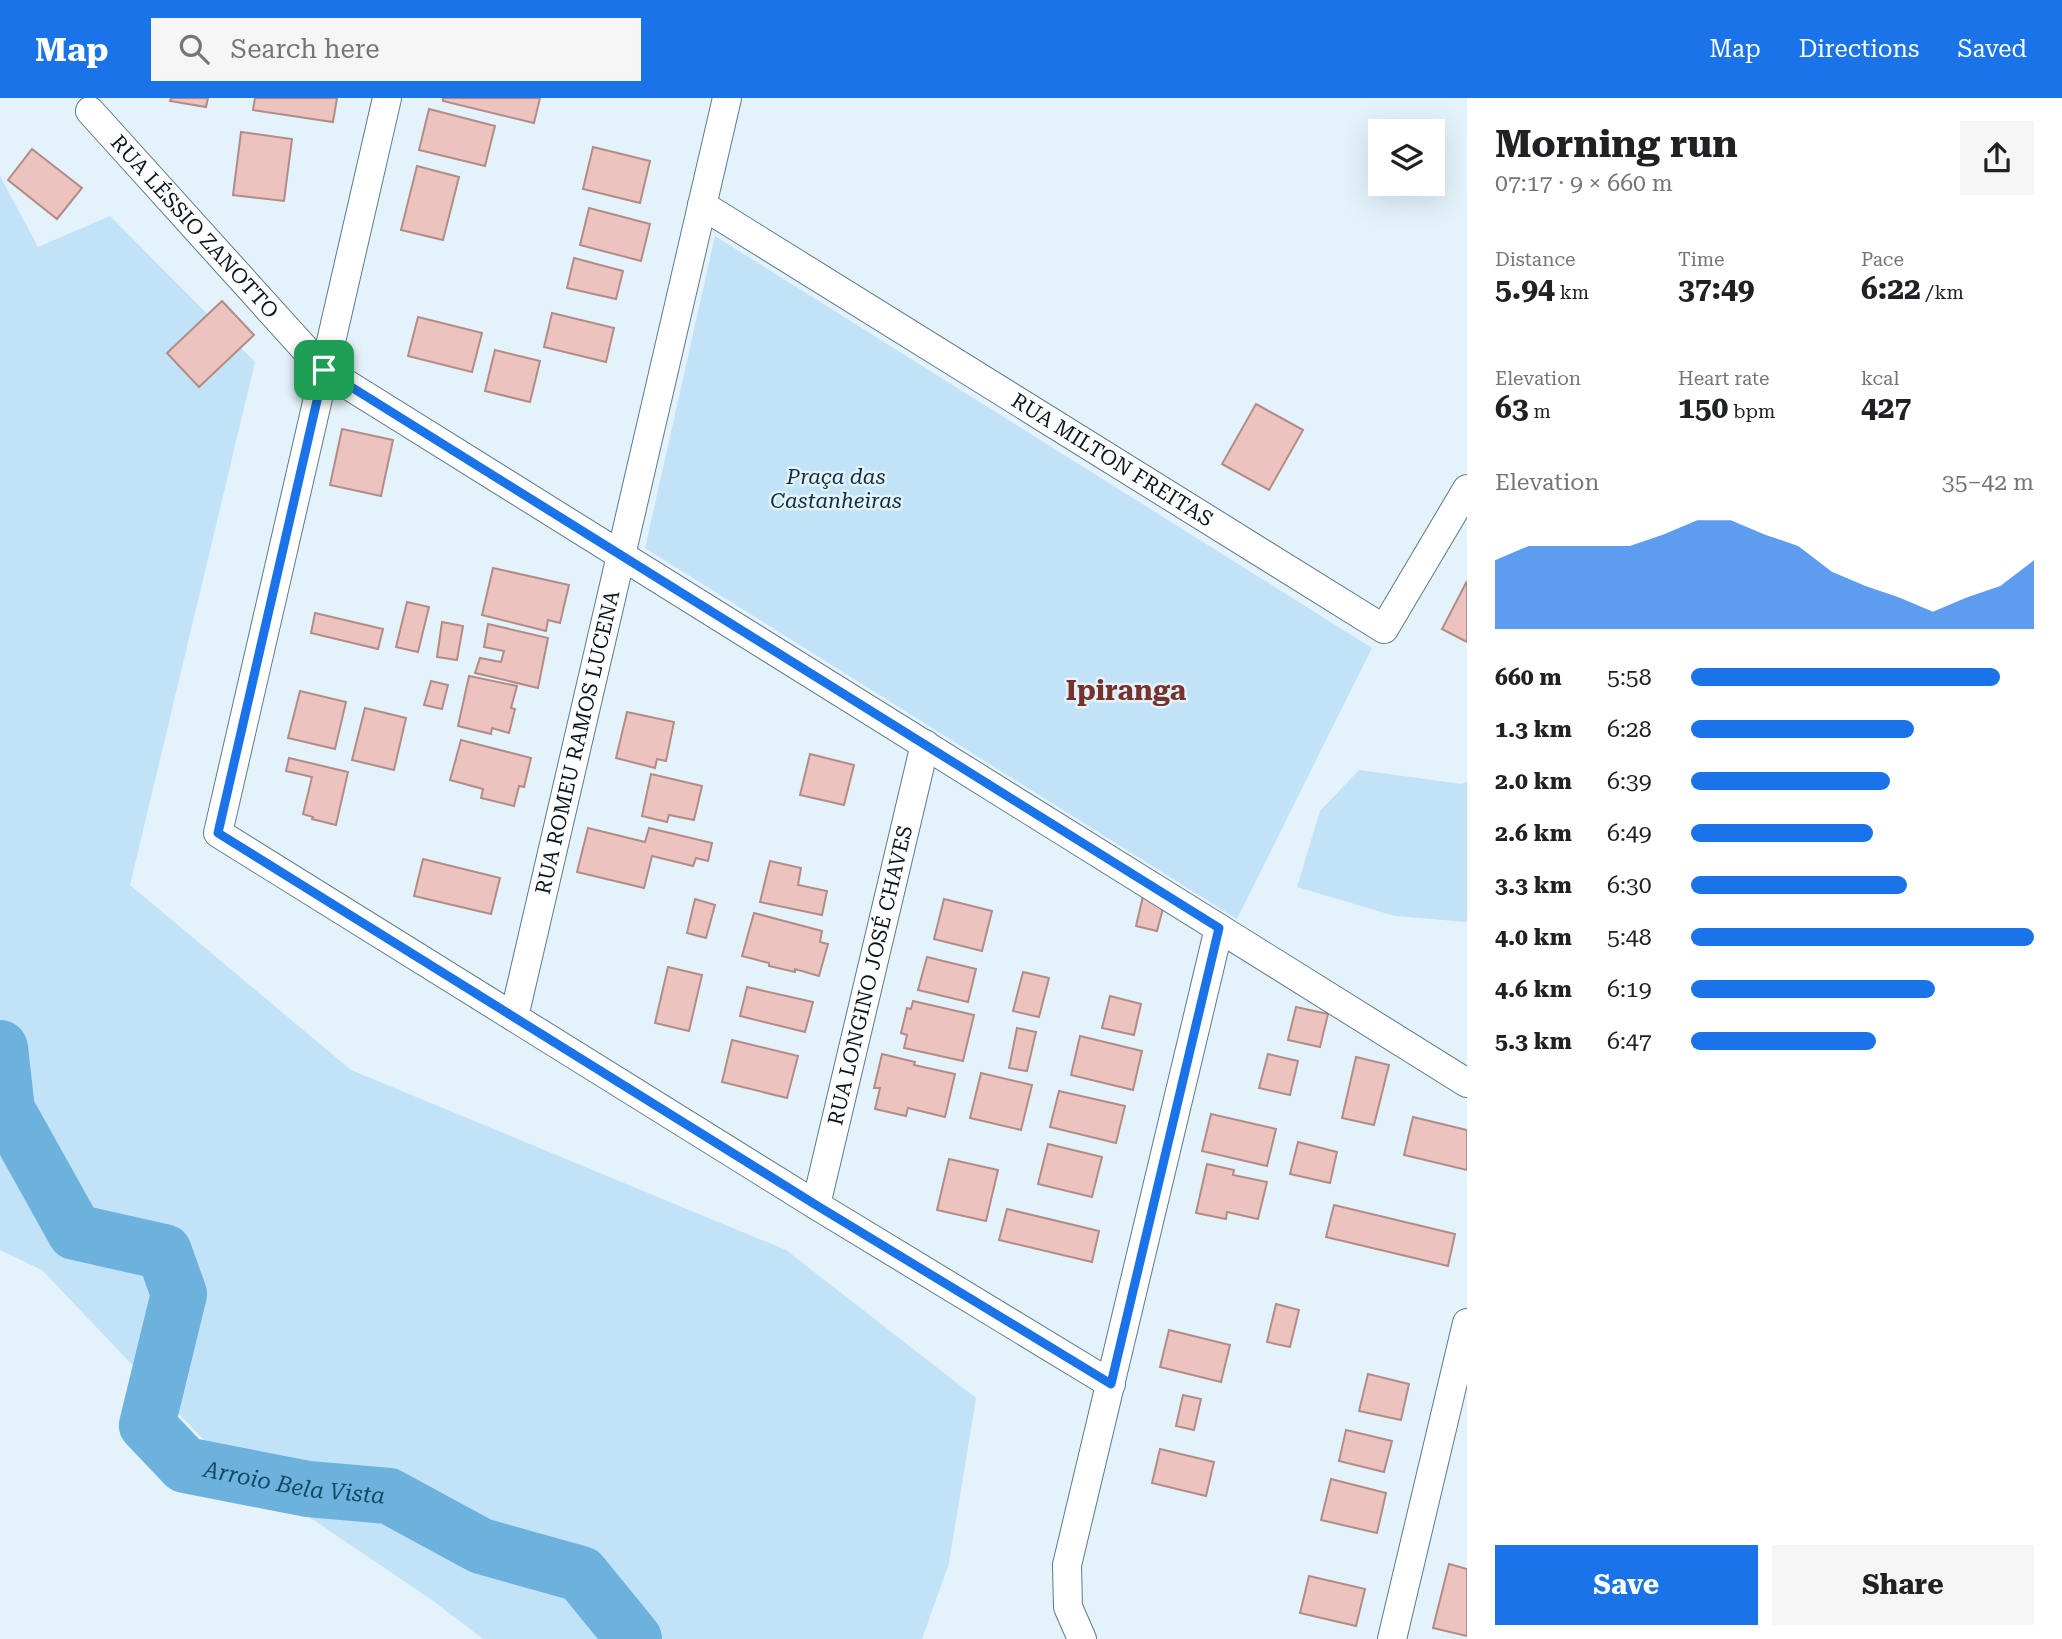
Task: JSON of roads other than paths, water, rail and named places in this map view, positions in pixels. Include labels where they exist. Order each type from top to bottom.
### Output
[{"type":"street","points":[[387,98],[218,833],[816,1205],[1111,1384]]},
{"type":"street","name":"RUA ROMEU RAMOS LUCENA","points":[[514,1017],[727,98]]},
{"type":"street","name":"RUA LÉSSIO ZANOTTO","points":[[90,111],[324,370],[1467,1083]]},
{"type":"street","name":"RUA MILTON FREITAS","points":[[702,205],[1384,629],[1467,489]]},
{"type":"street","name":"RUA LONGINO JOSÉ CHAVES","points":[[816,1205],[925,744]]},
{"type":"street","points":[[1082,1639],[1068,1607],[1067,1565],[1219,928]]},
{"type":"street","points":[[1392,1639],[1467,1323]]},
{"type":"waterway","name":"Arroio Bela Vista","points":[[0,1048],[7,1110],[75,1232],[164,1252],[179,1294],[147,1425],[185,1465],[308,1489],[389,1496],[481,1546],[581,1574],[634,1639]]},
{"type":"district","name":"Ipiranga","points":[[1126,690]]},
{"type":"park label","name":"Praça das Castanheiras","points":[[836,489]]}]
